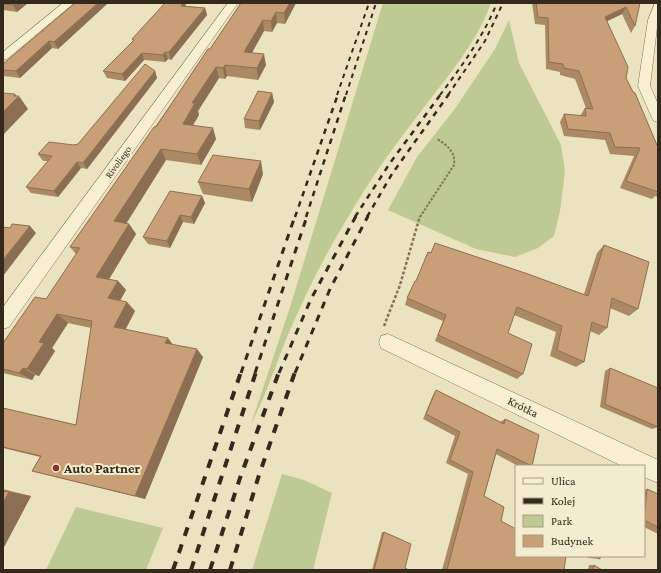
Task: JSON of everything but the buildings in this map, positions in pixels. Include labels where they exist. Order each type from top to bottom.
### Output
[{"type":"street","points":[[3,58],[69,3]]},
{"type":"street","name":"Rivoliego","points":[[3,321],[233,3]]},
{"type":"street","points":[[658,5],[653,20],[644,86],[658,118]]},
{"type":"street","name":"Krótka","points":[[388,342],[643,465]]},
{"type":"street","name":"Krótka","points":[[645,466],[658,472]]},
{"type":"path","points":[[388,342],[385,338],[384,327],[405,271],[420,216],[454,166],[455,160],[452,151],[437,139]]},
{"type":"green space","points":[[383,3],[491,3],[477,33],[459,61],[381,165],[330,247],[294,322],[266,392],[251,424],[291,304]]},
{"type":"green space","points":[[509,20],[519,63],[561,145],[565,171],[560,211],[554,236],[538,248],[515,257],[476,249],[388,210],[417,157],[454,110],[495,49]]},
{"type":"green space","points":[[282,474],[304,480],[332,493],[313,570],[252,570]]},
{"type":"green space","points":[[76,507],[163,528],[146,570],[46,570]]},
{"type":"railway","points":[[337,95],[369,3]]},
{"type":"railway","points":[[346,95],[376,3]]},
{"type":"railway","points":[[440,95],[479,39],[497,3]]},
{"type":"railway","points":[[448,95],[485,41],[503,3]]},
{"type":"railway","points":[[295,217],[338,94]]},
{"type":"railway","points":[[306,217],[346,94]]},
{"type":"railway","points":[[355,217],[390,163],[441,94]]},
{"type":"railway","points":[[367,217],[392,174],[449,94]]},
{"type":"railway","points":[[241,373],[295,216]]},
{"type":"railway","points":[[255,373],[307,216]]},
{"type":"railway","points":[[279,373],[311,299],[356,216]]},
{"type":"railway","points":[[295,373],[330,289],[368,216]]},
{"type":"railway","points":[[173,570],[241,372]]},
{"type":"railway","points":[[191,570],[256,372]]},
{"type":"railway","points":[[210,570],[240,478],[279,372]]},
{"type":"railway","points":[[230,570],[259,475],[295,372]]},
{"type":"place","name":"Auto Partner","points":[[56,468]]}]
